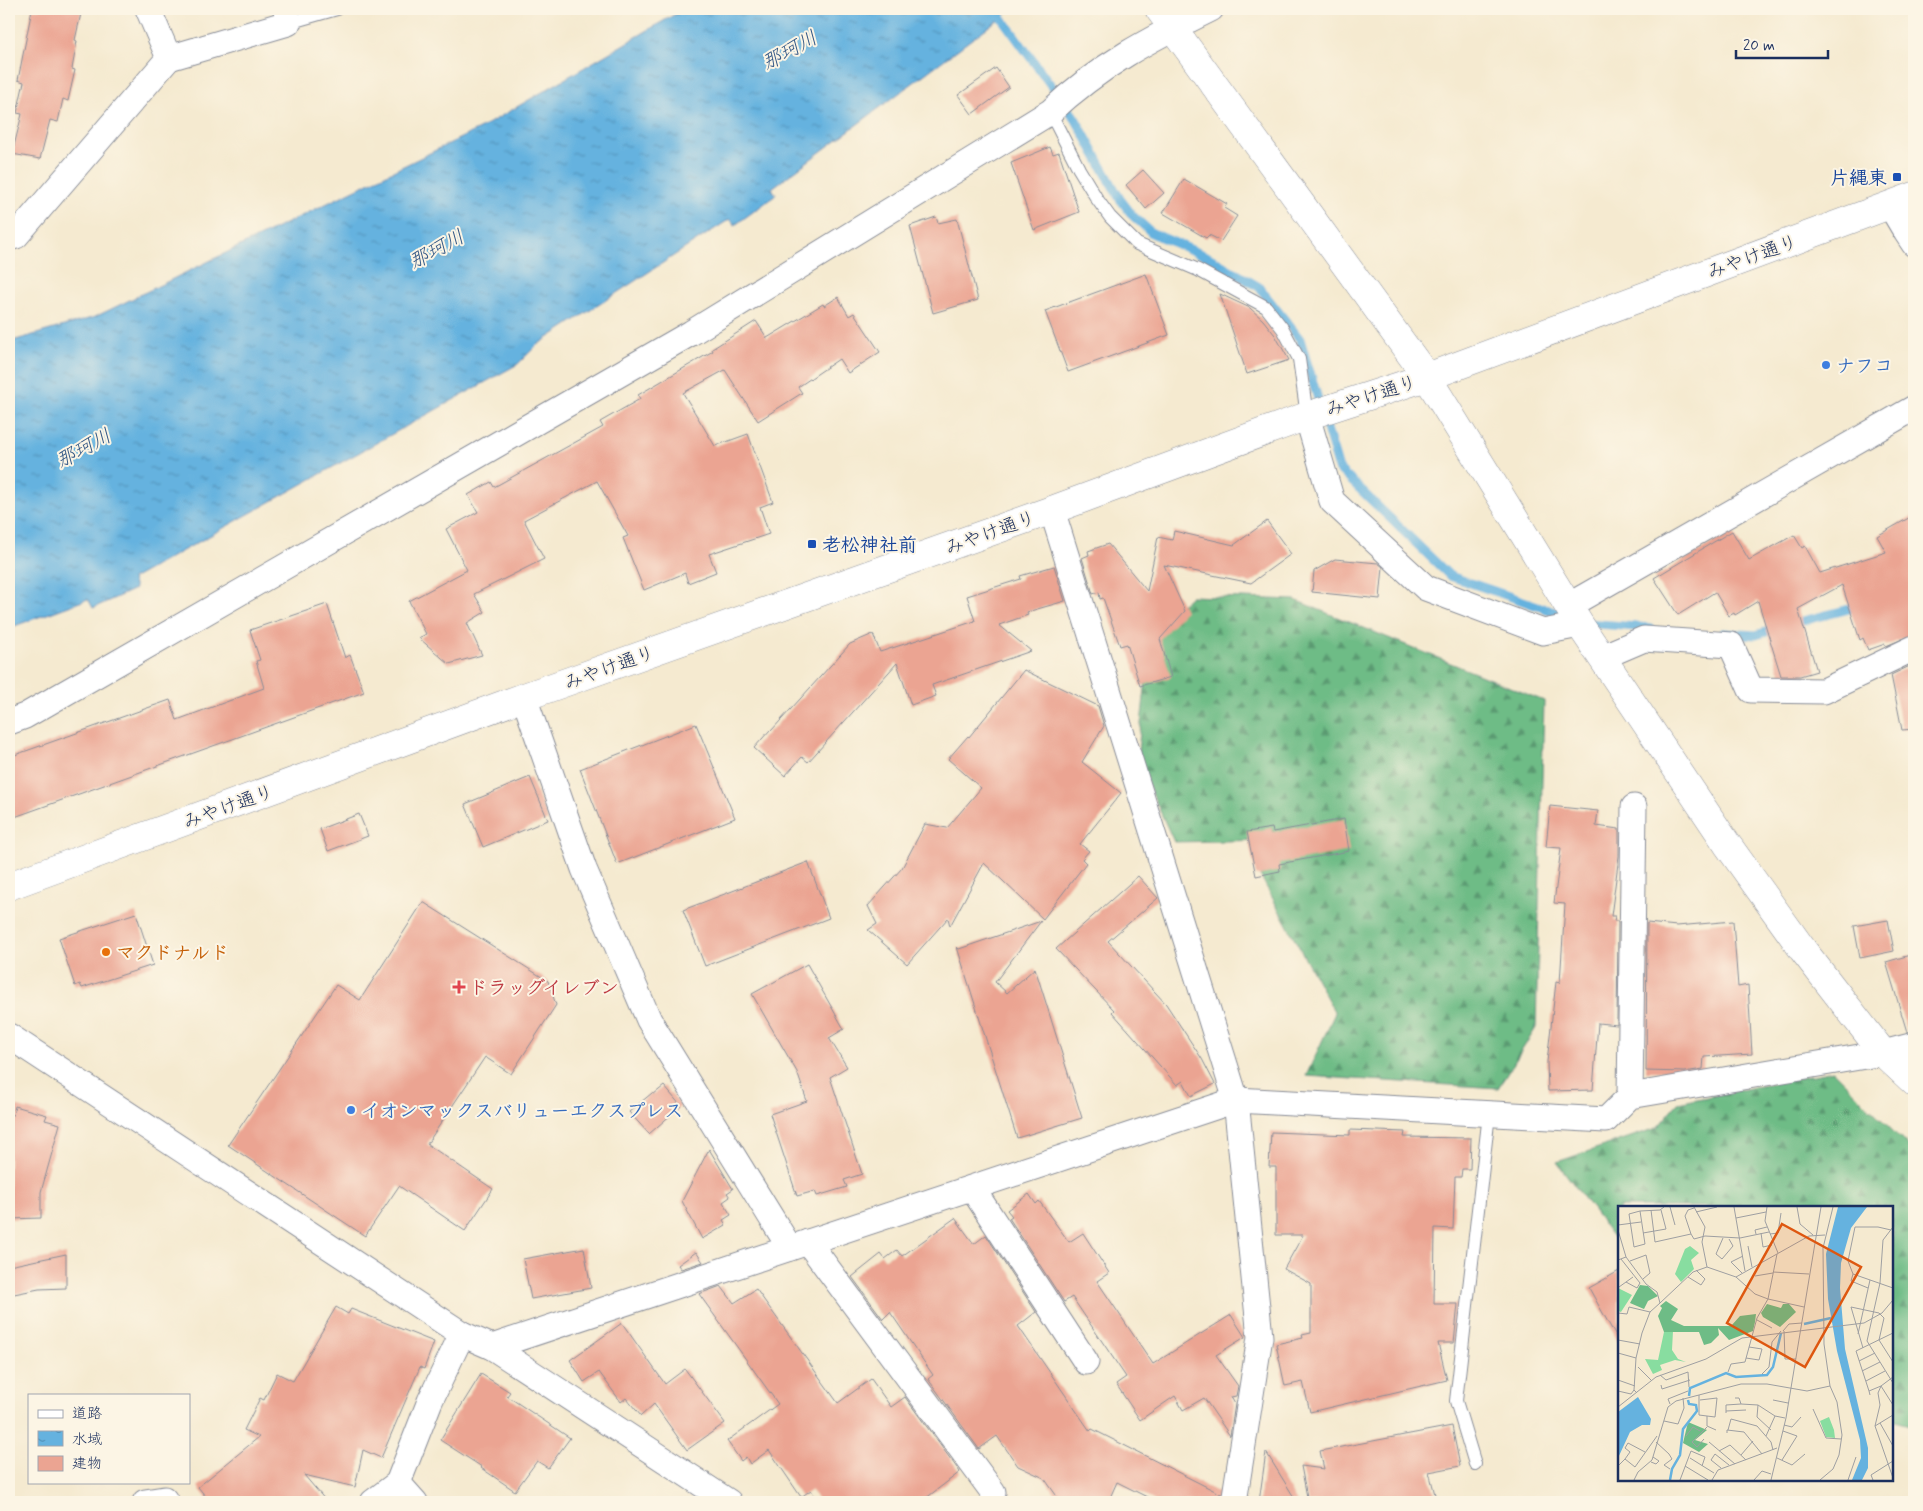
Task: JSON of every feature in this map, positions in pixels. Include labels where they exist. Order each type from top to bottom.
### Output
[{"type":"main road","points":[[1165,18],[1427,377],[1574,616],[1727,844],[1803,950],[1883,1053],[1914,1082]]},
{"type":"main road","name":"みやけ通り","points":[[9,886],[524,698],[1052,510],[1307,416],[1427,377],[1902,201]]},
{"type":"street","points":[[148,9],[169,58]]},
{"type":"street","points":[[9,722],[34,711],[691,333],[1050,112],[1079,86],[1125,53],[1165,18],[1211,9]]},
{"type":"street","points":[[9,238],[16,236],[169,58],[287,16]]},
{"type":"street","points":[[1902,201],[1906,232],[1914,244]]},
{"type":"street","points":[[1307,416],[1332,501],[1426,588],[1543,632],[1574,616],[1914,408]]},
{"type":"street","points":[[1052,510],[1236,1100],[1260,1337],[1234,1502]]},
{"type":"street","points":[[1602,657],[1644,639],[1731,645],[1751,690],[1824,691],[1914,648]]},
{"type":"street","points":[[524,698],[584,869],[650,1020],[799,1245],[993,1492]]},
{"type":"street","points":[[1630,1096],[1634,807]]},
{"type":"street","points":[[9,1036],[462,1334],[492,1347],[729,1502]]},
{"type":"street","points":[[492,1347],[1236,1100],[1606,1120],[1630,1096],[1883,1053],[1914,1045]]},
{"type":"street","points":[[972,1188],[1086,1362]]},
{"type":"street","points":[[373,1502],[398,1483],[430,1401],[462,1334]]},
{"type":"street","points":[[398,1483],[415,1502]]},
{"type":"street","points":[[145,1502],[164,1499],[166,1502]]},
{"type":"lane","points":[[287,16],[337,9]]},
{"type":"lane","points":[[1050,112],[1079,169],[1097,199],[1110,217],[1137,244],[1198,270],[1266,307],[1283,329],[1299,359],[1307,416]]},
{"type":"lane","points":[[1475,1464],[1456,1401],[1490,1114]]},
{"type":"green space","points":[[1191,596],[1295,600],[1544,701],[1536,1028],[1498,1088],[1306,1076],[1335,1013],[1260,875],[1271,840],[1174,842],[1137,760],[1151,634]]},
{"type":"green space","points":[[1833,1071],[1914,1152],[1914,1426],[1893,1420],[1893,1206],[1618,1206],[1618,1244],[1557,1162],[1657,1128],[1678,1103]]},
{"type":"water","name":"那珂川","points":[[684,9],[1012,9],[772,188],[776,195],[735,225],[730,219],[537,345],[518,364],[132,579],[135,589],[93,608],[88,599],[9,628],[9,342],[95,317],[481,128]]},
{"type":"building","points":[[32,9],[82,9],[75,40],[77,41],[72,69],[75,70],[68,101],[63,99],[58,122],[50,120],[40,159],[12,154],[22,114],[17,113],[24,82],[18,80]]},
{"type":"building","points":[[996,68],[1009,87],[972,114],[958,95]]},
{"type":"building","points":[[1050,147],[1053,154],[1059,152],[1079,212],[1034,230],[1011,163]]},
{"type":"building","points":[[1143,170],[1164,193],[1146,209],[1126,185]]},
{"type":"building","points":[[1184,179],[1227,204],[1224,208],[1237,216],[1221,241],[1209,235],[1206,238],[1163,213]]},
{"type":"building","points":[[936,217],[938,223],[957,219],[978,300],[933,313],[910,226]]},
{"type":"building","points":[[1146,274],[1169,335],[1068,372],[1045,311]]},
{"type":"building","points":[[1220,294],[1250,308],[1263,320],[1275,335],[1289,360],[1247,374]]},
{"type":"building","points":[[838,297],[849,316],[854,313],[880,352],[848,373],[839,359],[798,387],[802,393],[758,421],[725,370],[683,393],[715,446],[748,434],[773,502],[760,507],[769,534],[709,554],[716,572],[688,583],[685,573],[644,590],[623,538],[628,536],[597,481],[524,520],[544,559],[474,594],[485,612],[467,623],[482,655],[449,664],[419,638],[426,634],[409,601],[467,570],[446,529],[478,512],[468,495],[491,482],[494,487],[603,427],[600,422],[640,399],[638,395],[713,351],[712,349],[756,321],[767,338]]},
{"type":"building","points":[[1914,515],[1914,634],[1886,646],[1885,644],[1868,650],[1863,638],[1860,640],[1842,585],[1798,609],[1817,671],[1800,676],[1781,676],[1758,601],[1735,615],[1734,613],[1729,616],[1715,592],[1678,615],[1654,578],[1732,531],[1749,560],[1794,535],[1802,548],[1805,546],[1820,573],[1886,552],[1877,536]]},
{"type":"building","points":[[1267,521],[1291,554],[1251,583],[1164,565],[1185,611],[1160,639],[1171,677],[1140,686],[1127,644],[1120,646],[1103,598],[1100,599],[1099,592],[1093,594],[1082,558],[1089,555],[1088,551],[1108,544],[1147,591],[1158,537],[1172,540],[1174,531],[1234,545]]},
{"type":"building","points":[[1335,559],[1378,563],[1383,567],[1380,599],[1312,592],[1314,571]]},
{"type":"building","points":[[1054,566],[1065,601],[1027,612],[1028,615],[999,625],[1031,651],[932,685],[936,696],[911,705],[897,663],[808,762],[802,757],[785,776],[754,748],[850,644],[873,634],[880,652],[975,621],[967,596],[1021,579],[1020,576]]},
{"type":"building","points":[[327,604],[345,658],[350,655],[364,692],[9,819],[9,757],[170,700],[177,720],[264,688],[256,661],[260,660],[250,630]]},
{"type":"building","points":[[1914,664],[1914,729],[1902,730],[1891,675]]},
{"type":"building","points":[[1024,670],[1098,706],[1104,726],[1082,762],[1121,793],[1080,844],[1089,851],[1082,859],[1086,863],[1043,919],[984,863],[950,926],[948,918],[907,964],[868,930],[877,924],[868,906],[902,868],[925,824],[947,828],[981,788],[948,759],[969,737]]},
{"type":"building","points":[[696,724],[735,818],[617,864],[580,769]]},
{"type":"building","points":[[530,777],[548,820],[483,847],[465,804]]},
{"type":"building","points":[[1550,806],[1598,811],[1596,826],[1619,829],[1619,856],[1611,916],[1615,916],[1614,921],[1618,921],[1617,1025],[1598,1023],[1593,1090],[1548,1091],[1547,1062],[1556,982],[1560,983],[1565,904],[1554,903],[1561,848],[1546,847]]},
{"type":"building","points":[[359,814],[368,836],[328,851],[320,829]]},
{"type":"building","points":[[1344,819],[1349,851],[1279,864],[1280,871],[1256,876],[1247,832],[1272,828],[1273,832]]},
{"type":"building","points":[[808,862],[829,918],[705,966],[683,910]]},
{"type":"building","points":[[1138,876],[1158,898],[1108,941],[1166,1004],[1202,1059],[1215,1084],[1191,1096],[1183,1081],[1177,1085],[1112,1012],[1114,1010],[1056,949]]},
{"type":"building","points":[[423,902],[548,981],[556,1005],[511,1074],[485,1057],[427,1144],[493,1189],[465,1231],[399,1186],[365,1236],[228,1145],[336,985],[360,1000]]},
{"type":"building","name":"マクドナルド","points":[[136,913],[153,965],[82,988],[80,984],[75,986],[59,938]]},
{"type":"building","points":[[1888,920],[1894,951],[1860,958],[1854,926]]},
{"type":"building","points":[[1041,921],[995,982],[1007,993],[1035,968],[1082,1118],[1017,1138],[957,947],[959,949]]},
{"type":"building","points":[[1733,921],[1738,987],[1748,985],[1752,1054],[1704,1057],[1703,1069],[1684,1072],[1646,1071],[1647,923],[1677,926]]},
{"type":"building","points":[[1910,955],[1914,969],[1914,1031],[1907,1032],[1886,962]]},
{"type":"building","points":[[807,964],[844,1029],[829,1038],[847,1067],[830,1077],[862,1174],[844,1180],[847,1187],[817,1196],[815,1191],[797,1196],[770,1114],[807,1101],[797,1072],[752,994]]},
{"type":"building","points":[[664,1086],[681,1106],[649,1134],[629,1112],[652,1093],[654,1094]]},
{"type":"building","points":[[15,1106],[47,1115],[45,1120],[60,1124],[41,1192],[41,1218],[9,1219],[9,1114],[13,1115]]},
{"type":"building","points":[[1350,1130],[1405,1132],[1404,1137],[1471,1138],[1470,1169],[1462,1169],[1461,1177],[1455,1177],[1453,1229],[1435,1228],[1434,1304],[1458,1304],[1454,1343],[1438,1343],[1447,1380],[1310,1412],[1303,1382],[1285,1386],[1276,1344],[1303,1338],[1302,1335],[1311,1333],[1311,1284],[1284,1269],[1303,1235],[1276,1235],[1276,1167],[1269,1167],[1271,1132],[1350,1135]]},
{"type":"building","points":[[709,1149],[733,1189],[727,1193],[730,1197],[723,1202],[731,1215],[723,1220],[726,1225],[702,1239],[682,1201]]},
{"type":"building","points":[[1029,1194],[1036,1204],[1039,1201],[1069,1242],[1083,1233],[1109,1273],[1097,1281],[1153,1364],[1231,1315],[1245,1337],[1216,1355],[1238,1386],[1236,1396],[1231,1397],[1235,1404],[1230,1436],[1204,1398],[1183,1410],[1175,1396],[1140,1420],[1116,1384],[1126,1377],[1072,1297],[1064,1302],[1009,1218],[1012,1216],[1007,1210]]},
{"type":"building","points":[[955,1218],[974,1244],[986,1235],[1036,1312],[1018,1326],[1090,1431],[1092,1429],[1221,1494],[1220,1502],[1157,1502],[1117,1482],[1108,1502],[1061,1502],[1044,1478],[1018,1466],[997,1436],[979,1449],[928,1379],[933,1375],[890,1312],[883,1319],[852,1277],[881,1254],[885,1259],[897,1250],[902,1256]]},
{"type":"building","points":[[584,1248],[591,1288],[531,1299],[523,1259]]},
{"type":"building","points":[[696,1252],[703,1262],[681,1269],[678,1265]]},
{"type":"building","points":[[66,1254],[66,1288],[39,1289],[9,1295],[9,1266]]},
{"type":"building","points":[[1618,1272],[1618,1340],[1589,1288]]},
{"type":"building","points":[[721,1286],[734,1303],[756,1289],[838,1403],[871,1379],[891,1407],[905,1397],[960,1472],[921,1502],[819,1502],[811,1490],[801,1497],[769,1450],[750,1464],[746,1457],[741,1461],[727,1441],[778,1404],[699,1294]]},
{"type":"building","points":[[336,1307],[348,1314],[351,1309],[434,1342],[424,1369],[420,1367],[381,1458],[363,1450],[355,1487],[304,1475],[327,1502],[210,1502],[198,1487],[259,1437],[244,1430],[260,1398],[264,1400],[277,1373],[293,1381]]},
{"type":"building","points":[[622,1323],[665,1384],[685,1369],[725,1423],[687,1450],[654,1404],[641,1416],[626,1398],[621,1402],[599,1372],[584,1382],[570,1360]]},
{"type":"building","points":[[481,1374],[510,1392],[507,1396],[570,1438],[548,1468],[537,1461],[515,1491],[440,1440]]},
{"type":"building","points":[[1452,1426],[1460,1466],[1429,1472],[1437,1502],[1308,1502],[1301,1466],[1324,1469],[1320,1451]]},
{"type":"building","points":[[1266,1452],[1297,1502],[1259,1502]]},
{"type":"waterway","points":[[995,9],[1075,118],[1120,199],[1133,216],[1152,233],[1208,257],[1259,287],[1300,339],[1339,469],[1450,576],[1567,616]]},
{"type":"waterway","points":[[1791,624],[1861,606]]},
{"type":"waterway","points":[[1586,623],[1650,628]]},
{"type":"waterway","points":[[1723,633],[1756,635],[1779,628]]},
{"type":"place","name":"片縄東","points":[[1897,177]]},
{"type":"place","name":"ナフコ","points":[[1826,365]]},
{"type":"place","name":"老松神社前","points":[[812,544]]},
{"type":"place","name":"マクドナルド","points":[[106,952]]},
{"type":"place","name":"ドラッグイレブン","points":[[459,987]]},
{"type":"place","name":"イオンマックスバリューエクスプレス","points":[[351,1110]]}]
